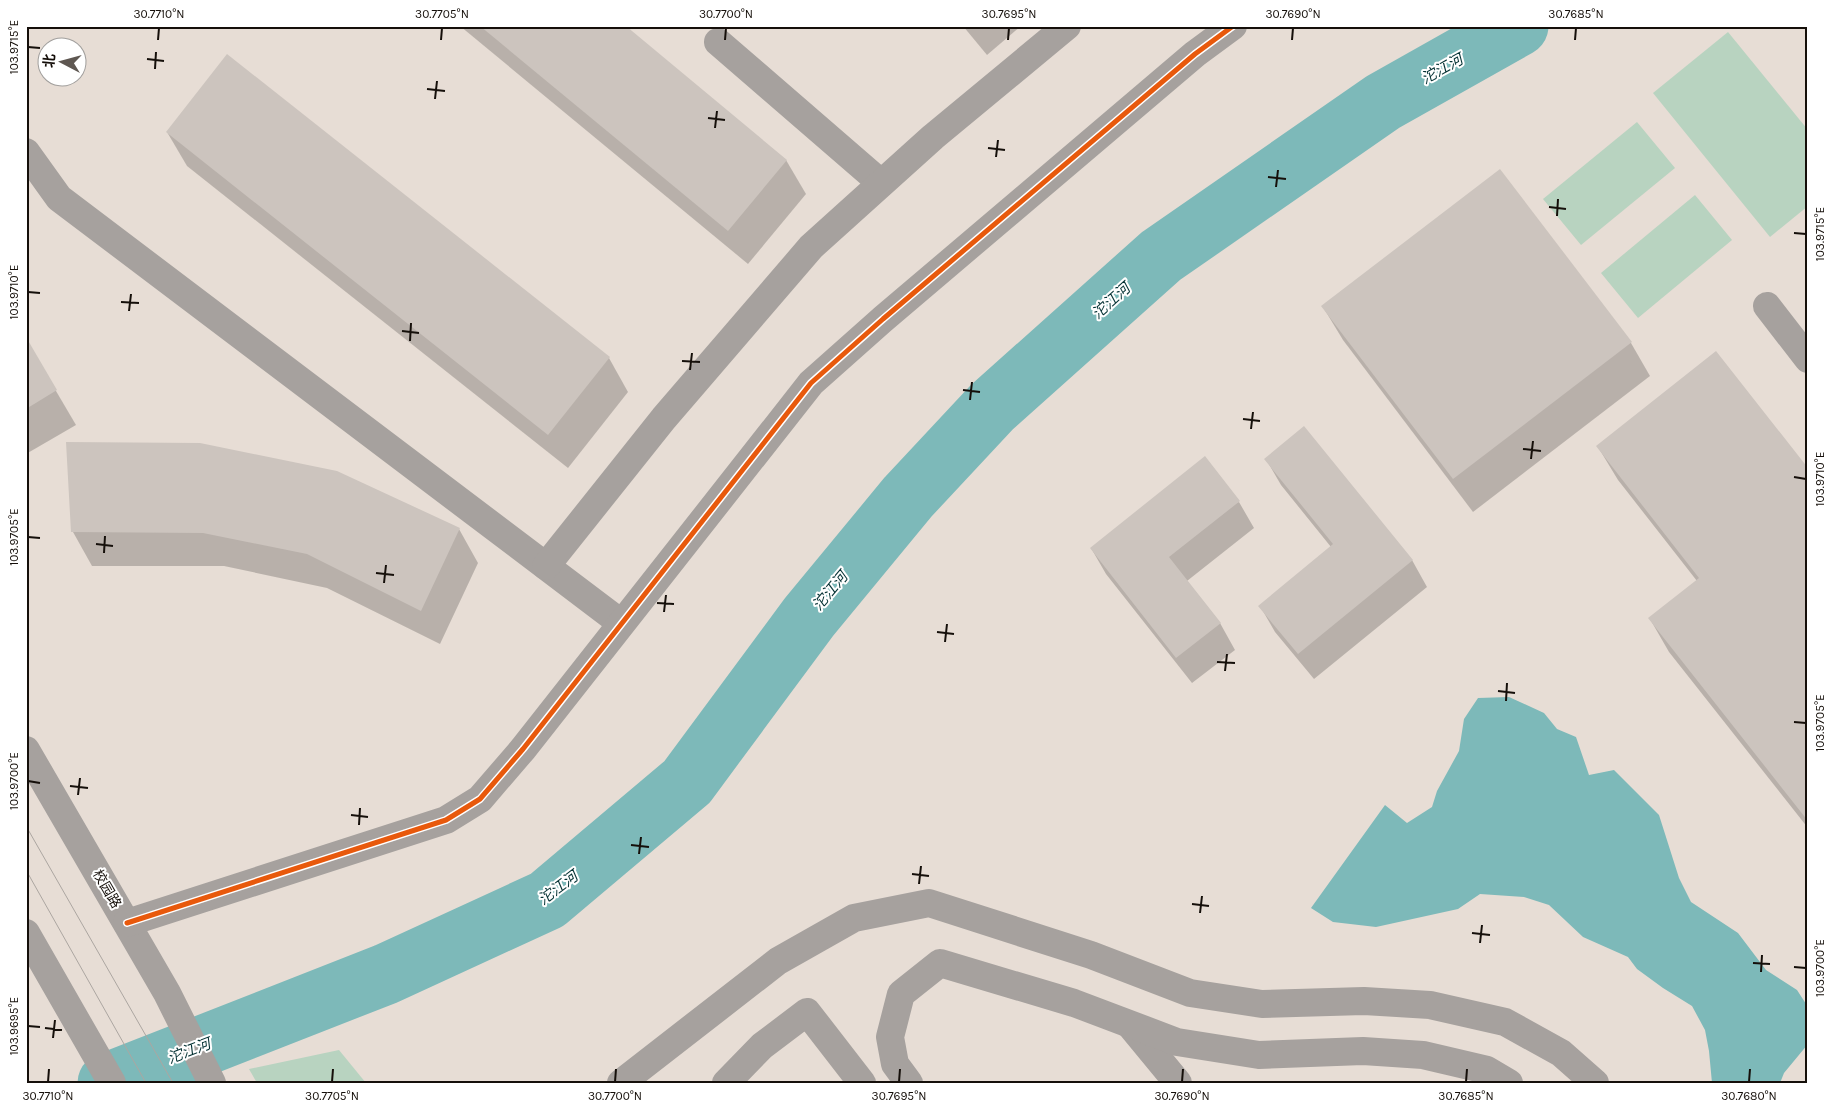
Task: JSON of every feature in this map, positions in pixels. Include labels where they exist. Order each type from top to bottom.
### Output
[{"type":"street","points":[[546,566],[664,418],[811,247],[933,137],[1067,26]]},
{"type":"street","points":[[127,923],[446,820],[480,798],[523,749],[811,383],[1195,54],[1233,26]]},
{"type":"street","points":[[718,42],[881,183]]},
{"type":"street","points":[[26,152],[59,198],[621,623]]},
{"type":"street","points":[[1767,306],[1808,358]]},
{"type":"street","name":"校园路","points":[[26,750],[168,993],[212,1083]]},
{"type":"street","points":[[621,1083],[778,961],[854,918],[929,903],[1091,955],[1190,993],[1262,1004],[1364,1001],[1430,1005],[1505,1022],[1561,1053],[1595,1083]]},
{"type":"street","points":[[26,933],[112,1083]]},
{"type":"street","points":[[910,1083],[895,1064],[890,1038],[901,994],[940,963],[1074,1003],[1177,1042],[1259,1055],[1363,1051],[1422,1055],[1487,1070],[1510,1083]]},
{"type":"street","points":[[726,1083],[762,1046],[807,1012],[862,1083]]},
{"type":"street","points":[[1129,1024],[1178,1083]]},
{"type":"green space","points":[[1728,32],[1808,130],[1808,206],[1770,237],[1653,93]]},
{"type":"green space","points":[[1637,122],[1675,168],[1581,245],[1543,199]]},
{"type":"green space","points":[[1695,195],[1732,240],[1638,318],[1601,273]]},
{"type":"green space","points":[[339,1050],[366,1083],[257,1083],[249,1069]]},
{"type":"water","points":[[1509,697],[1544,713],[1557,729],[1576,737],[1589,775],[1614,770],[1659,815],[1679,878],[1691,902],[1738,933],[1766,970],[1797,990],[1808,1007],[1808,1044],[1784,1073],[1780,1083],[1712,1083],[1705,1030],[1692,1006],[1637,969],[1628,957],[1583,937],[1549,905],[1524,897],[1480,894],[1458,909],[1376,927],[1333,922],[1311,908],[1385,805],[1407,823],[1432,807],[1437,791],[1459,751],[1464,719],[1478,698]]},
{"type":"building","points":[[480,26],[626,26],[787,160],[728,231]]},
{"type":"building","points":[[227,54],[610,357],[548,435],[166,132]]},
{"type":"building","points":[[1500,169],[1632,342],[1453,479],[1321,306]]},
{"type":"building","points":[[26,337],[57,390],[26,409]]},
{"type":"building","points":[[1716,351],[1808,468],[1808,821],[1648,618],[1699,578],[1596,446]]},
{"type":"building","points":[[1304,426],[1413,560],[1298,654],[1258,606],[1333,544],[1264,459]]},
{"type":"building","points":[[66,442],[200,443],[337,471],[460,528],[421,611],[307,554],[203,533],[71,532]]},
{"type":"building","points":[[1205,456],[1240,501],[1169,557],[1221,623],[1176,658],[1090,548]]},
{"type":"waterway","name":"沱江河","points":[[108,1083],[386,974],[547,900],[687,782],[809,617],[908,497],[992,407],[1161,256],[1383,102],[1518,26]]},
{"type":"tram line","points":[[26,826],[173,1083]]},
{"type":"tram line","points":[[26,870],[146,1083]]},
{"type":"cycle path","points":[[127,923],[446,820],[480,799],[523,749],[811,383],[883,319],[1195,54],[1233,26]]}]
